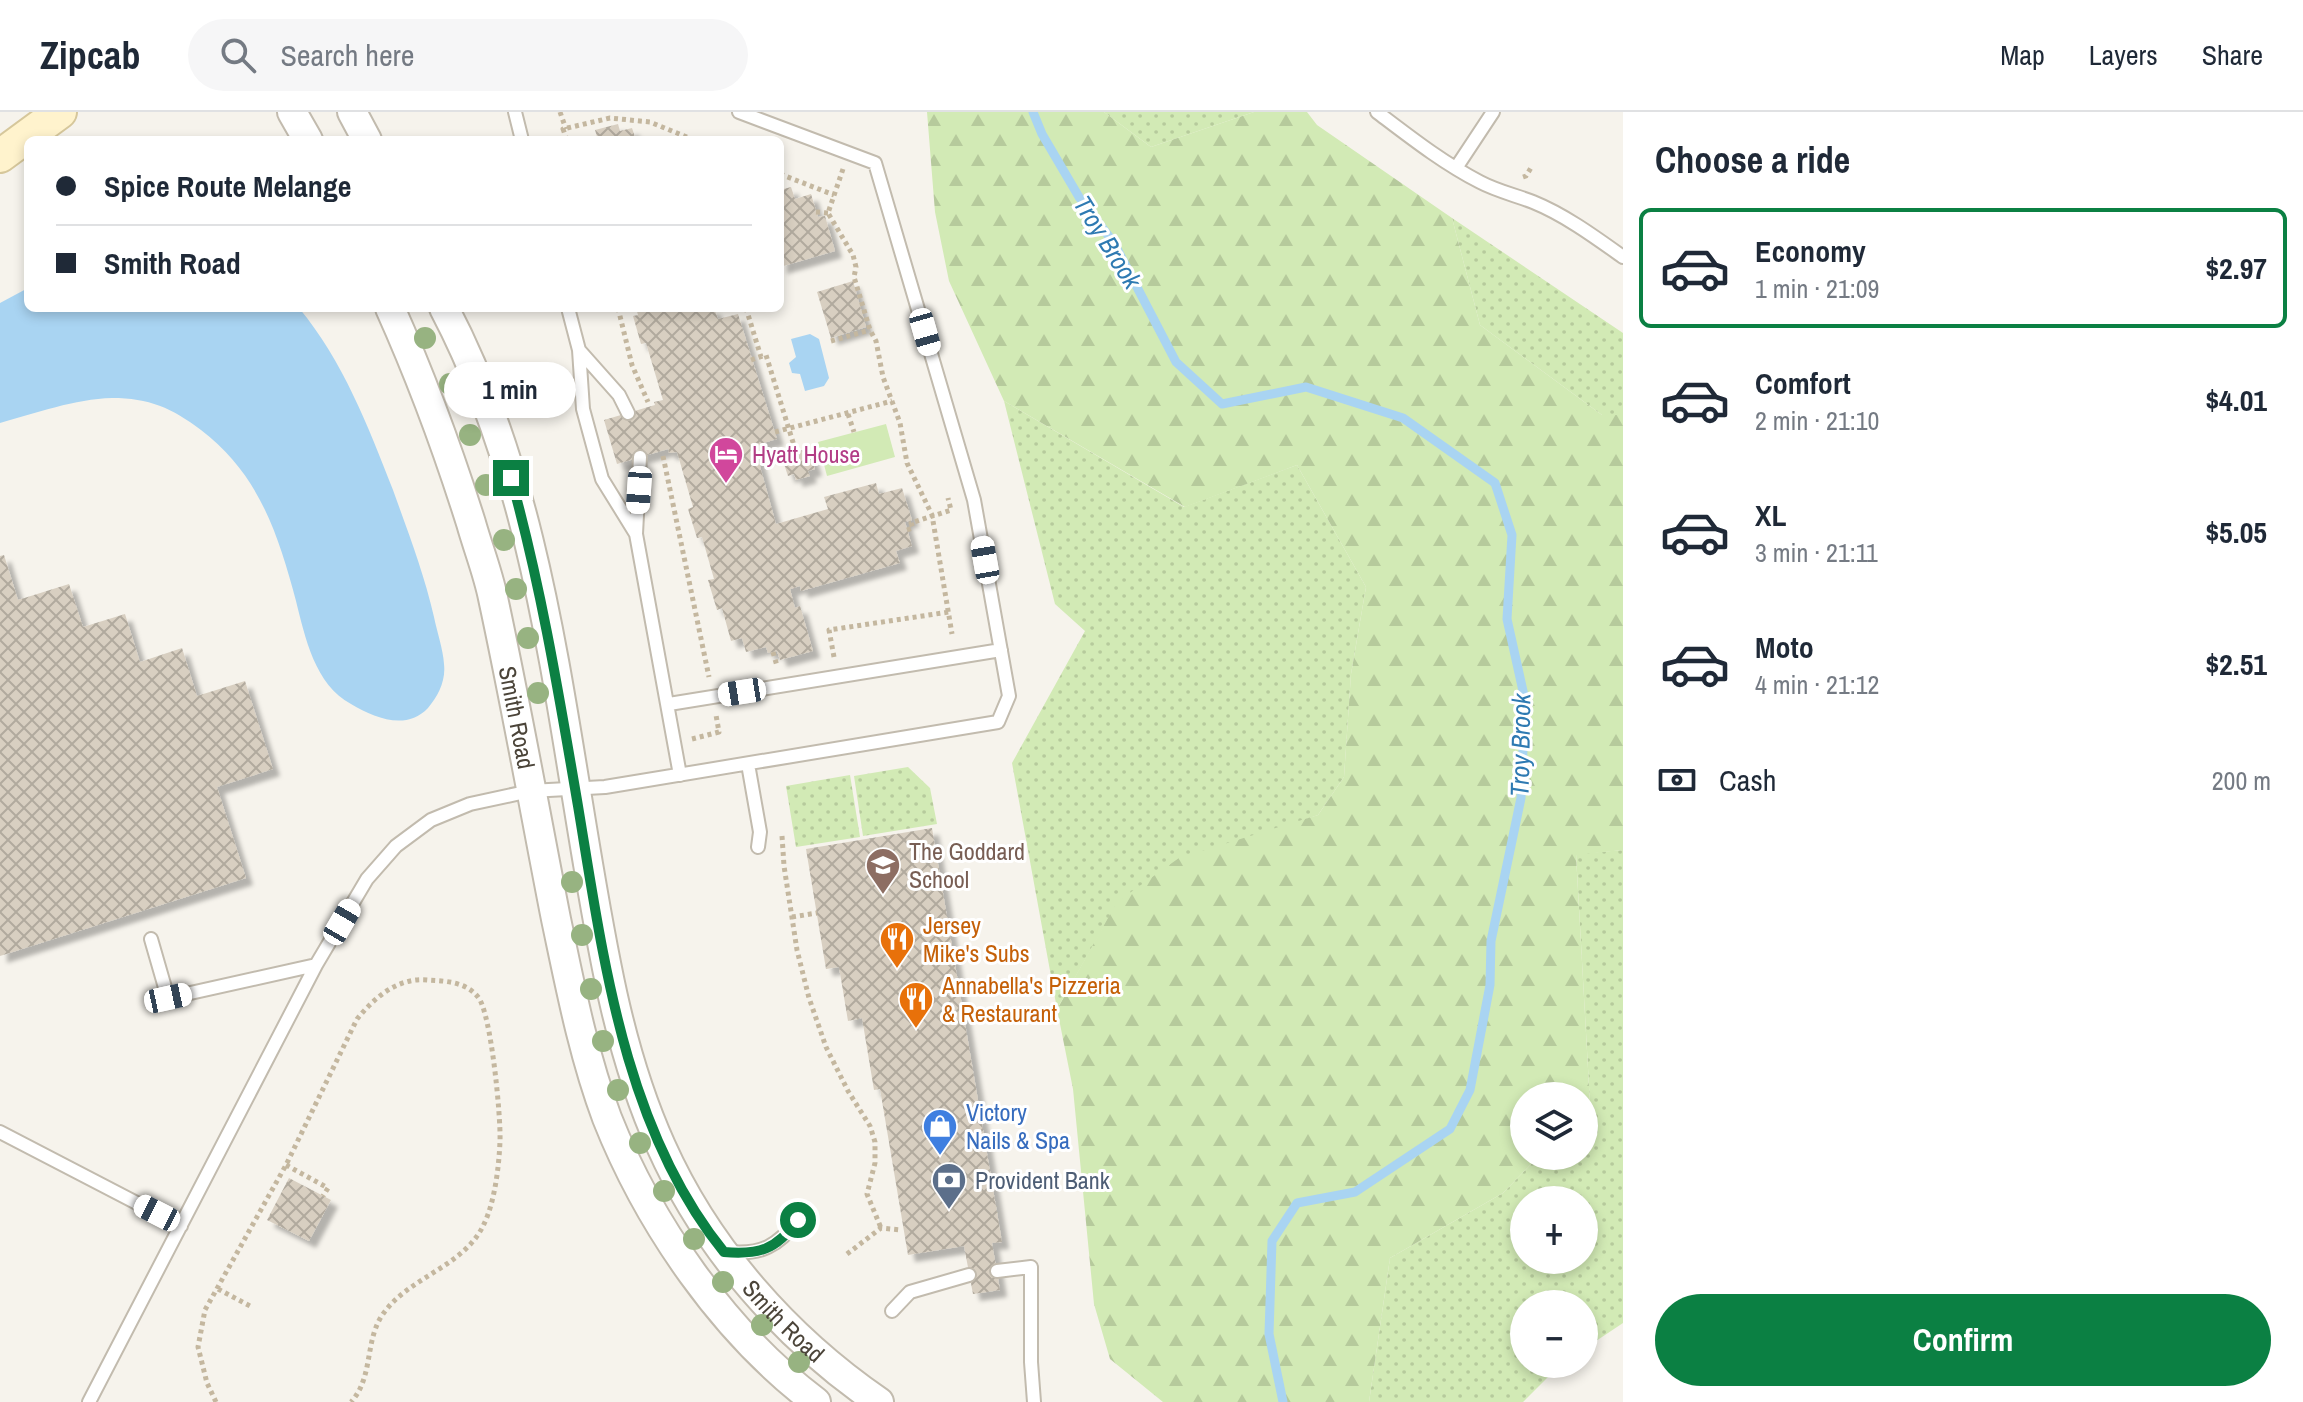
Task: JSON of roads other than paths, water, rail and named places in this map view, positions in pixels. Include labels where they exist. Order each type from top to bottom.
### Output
[{"type":"main road","points":[[27,136],[58,113]]},
{"type":"main road","points":[[0,156],[24,138]]},
{"type":"street","points":[[292,112],[306,136]]},
{"type":"street","points":[[352,112],[365,136]]},
{"type":"street","name":"Smith Road","points":[[392,312],[450,461],[493,595],[530,791],[589,1064],[607,1118],[631,1170],[683,1260],[719,1310],[760,1354],[816,1402]]},
{"type":"street","name":"Smith Road","points":[[446,312],[471,359],[494,417],[528,539],[547,626],[620,1034],[661,1146],[688,1197],[724,1252],[778,1317],[814,1352],[879,1402]]},
{"type":"lane","points":[[515,112],[521,136]]},
{"type":"lane","points":[[89,1402],[316,965],[367,879],[396,846],[444,814],[470,804],[530,791],[575,790],[680,775],[998,722],[1009,696],[974,500],[875,163],[739,112]]},
{"type":"lane","points":[[1377,112],[1418,144],[1481,183],[1535,203],[1582,229],[1623,257]]},
{"type":"lane","points":[[1456,168],[1493,112]]},
{"type":"lane","points":[[569,312],[579,350],[583,409],[602,479],[636,534]]},
{"type":"lane","points":[[579,350],[619,395],[628,413]]},
{"type":"lane","points":[[640,457],[636,534],[680,775]]},
{"type":"lane","points":[[669,704],[1001,650]]},
{"type":"lane","points":[[748,764],[760,832],[758,847]]},
{"type":"lane","points":[[151,939],[168,998],[316,965]]},
{"type":"lane","points":[[0,1132],[181,1226]]},
{"type":"lane","points":[[724,1252],[749,1254],[767,1249],[791,1230],[798,1220]]},
{"type":"lane","points":[[997,1271],[1031,1267],[1034,1397]]},
{"type":"lane","points":[[892,1311],[910,1292],[969,1275]]},
{"type":"water","points":[[24,290],[24,312],[302,312],[329,350],[353,395],[393,490],[421,569],[444,664],[440,688],[428,708],[410,719],[390,720],[351,704],[328,685],[313,659],[282,552],[263,506],[237,465],[221,447],[190,422],[149,402],[112,398],[70,404],[0,423],[0,303]]},
{"type":"water","points":[[810,334],[819,339],[829,378],[824,386],[805,391],[800,374],[792,373],[789,363],[796,357],[791,339]]},
{"type":"waterway","name":"Troy Brook","points":[[1033,112],[1042,134],[1079,197],[1114,243],[1176,362],[1222,404],[1306,387],[1403,418],[1495,483],[1512,535],[1507,619],[1525,700],[1521,798],[1491,941],[1490,985],[1470,1090],[1450,1129],[1355,1192],[1297,1203],[1272,1241],[1269,1334],[1283,1402]]},
{"type":"place","name":"Hyatt House","points":[[726,485]]},
{"type":"place","name":"The Goddard School","points":[[883,896]]},
{"type":"place","name":"Jersey Mike's Subs","points":[[897,970]]},
{"type":"place","name":"Annabella's Pizzeria & Restaurant","points":[[916,1030]]},
{"type":"place","name":"Victory Nails & Spa","points":[[940,1157]]},
{"type":"place","name":"Provident Bank","points":[[949,1211]]}]
